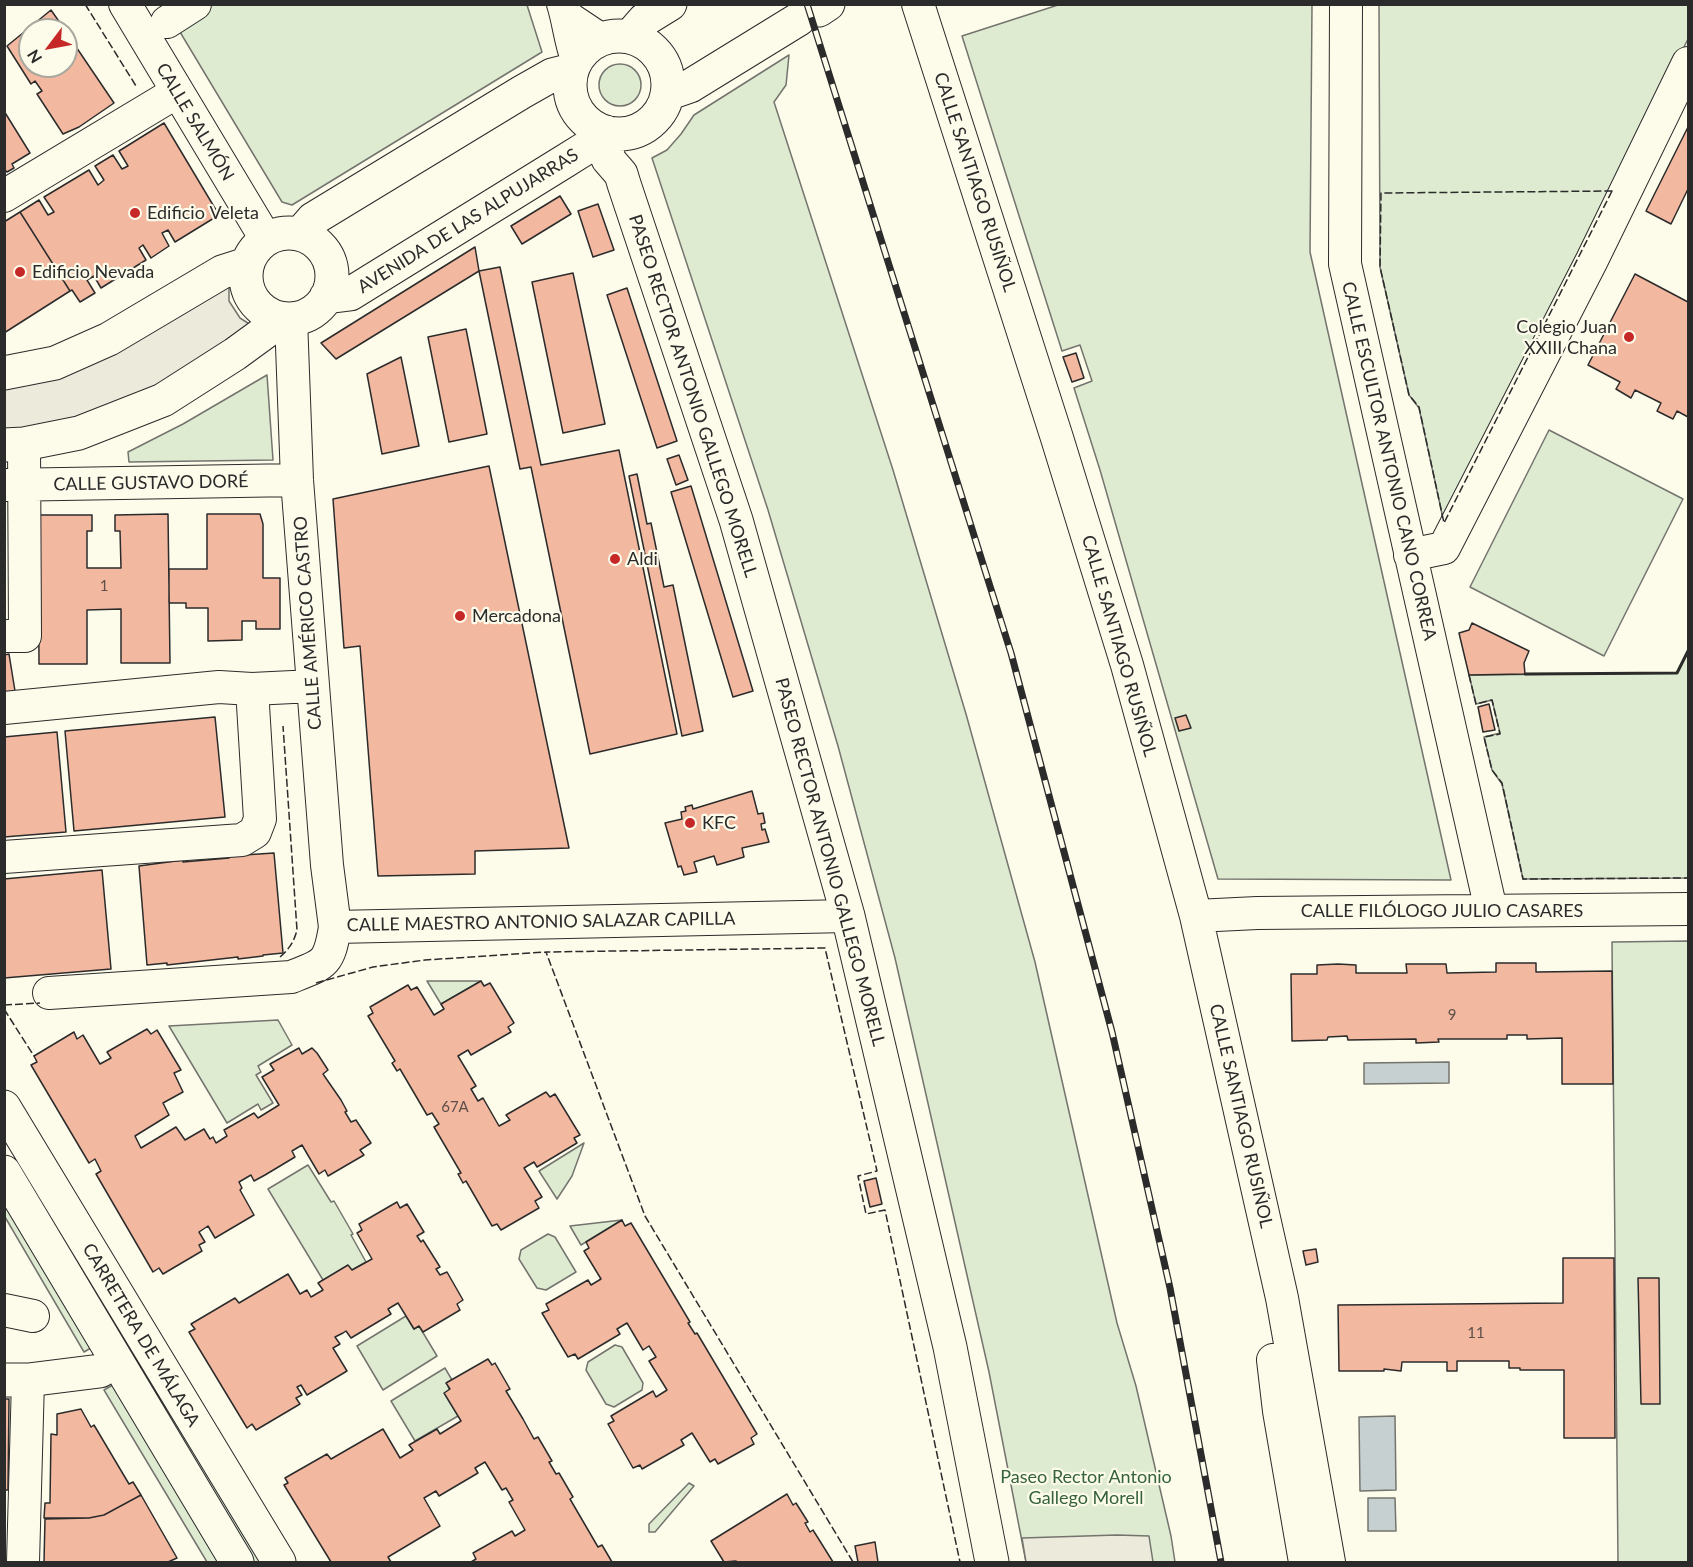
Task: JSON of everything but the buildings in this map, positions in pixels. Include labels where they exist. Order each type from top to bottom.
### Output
[{"type":"main road","points":[[300,234],[313,219],[670,4]]},
{"type":"main road","points":[[667,94],[690,86],[816,11]]},
{"type":"main road","points":[[644,43],[656,52],[664,64],[668,79],[667,94],[662,109],[652,122],[613,131],[587,122],[578,111],[572,98],[570,84],[595,51],[644,43]]},
{"type":"main road","name":"PASEO RECTOR ANTONIO GALLEGO MORELL","points":[[613,131],[608,159],[621,174],[736,520],[848,916],[950,1347],[992,1563]]},
{"type":"main road","name":"AVENIDA DE LAS ALPUJARRAS","points":[[326,297],[350,294],[613,131]]},
{"type":"main road","points":[[4,373],[56,363],[109,339],[288,233],[300,234],[311,240],[322,248],[329,259],[332,272],[331,285],[317,309],[305,316],[287,319],[163,399],[79,433],[14,445]]},
{"type":"main road","points":[[257,251],[246,278],[249,293],[257,306],[269,314],[287,319]]},
{"type":"main road","name":"CARRETERA DE MÁLAGA","points":[[4,1107],[279,1563]]},
{"type":"main road","name":"CARRETERA DE MÁLAGA","points":[[4,1172],[237,1563]]},
{"type":"main road","points":[[16,1380],[100,1371],[116,1360]]},
{"type":"street","name":"CALLE SALMÓN","points":[[125,4],[177,92],[257,251]]},
{"type":"street","points":[[167,22],[195,4]]},
{"type":"street","name":"CALLE SANTIAGO RUSIÑOL","points":[[918,4],[1120,643],[1196,916],[1282,1298],[1329,1563]]},
{"type":"street","name":"CALLE ESCULTOR ANTONIO CANO CORREA","points":[[1346,4],[1345,264],[1491,910]]},
{"type":"street","points":[[565,11],[595,51]]},
{"type":"street","points":[[1410,555],[1444,548],[1592,260],[1689,63]]},
{"type":"street","points":[[4,196],[177,92]]},
{"type":"street","name":"CALLE AMÉRICO CASTRO","points":[[287,319],[297,480],[327,865],[334,927]]},
{"type":"street","points":[[4,636],[25,636],[14,445]]},
{"type":"street","name":"CALLE GUSTAVO DORÉ","points":[[15,485],[297,480]]},
{"type":"street","points":[[4,708],[219,687],[252,689],[313,686]]},
{"type":"street","points":[[4,857],[242,840],[255,832],[260,819],[252,689]]},
{"type":"street","name":"CALLE FILÓLOGO JULIO CASARES","points":[[1196,916],[1257,913],[1689,909]]},
{"type":"street","name":"CALLE MAESTRO ANTONIO SALAZAR CAPILLA","points":[[49,993],[291,977],[319,966],[331,950],[334,927],[848,916]]},
{"type":"street","points":[[1282,1298],[1270,1332],[1279,1411],[1305,1563]]},
{"type":"street","points":[[16,1380],[14,1500],[23,1563]]},
{"type":"green space","points":[[204,5],[527,5],[542,52],[292,205],[282,202],[174,22]]},
{"type":"green space","points":[[1058,5],[1312,5],[1310,252],[1451,880],[1218,879],[1100,470],[1074,388],[1092,381],[1080,345],[1062,351],[962,36]]},
{"type":"green space","points":[[1379,5],[1688,5],[1688,39],[1444,523],[1419,408],[1409,395],[1380,267]]},
{"type":"green space","name":"Paseo Rector Antonio Gallego Morell","points":[[789,55],[786,85],[774,102],[893,470],[966,714],[1035,962],[1117,1323],[1136,1386],[1175,1562],[1026,1562],[989,1372],[895,958],[838,746],[768,510],[652,158],[667,150],[694,115]]},
{"type":"green space","points":[[620,64],[628,65],[635,70],[640,77],[640,93],[635,100],[628,105],[620,106],[612,105],[605,100],[600,93],[599,85],[600,77],[605,70],[612,65]]},
{"type":"green space","points":[[267,375],[273,460],[129,462],[128,452],[183,424]]},
{"type":"green space","points":[[1549,430],[1683,499],[1604,656],[1470,587]]},
{"type":"green space","points":[[1688,651],[1688,878],[1523,879],[1502,784],[1492,770],[1484,737],[1500,733],[1492,700],[1476,704],[1469,675],[1677,673]]},
{"type":"green space","points":[[1688,941],[1688,1562],[1618,1562],[1612,942]]},
{"type":"green space","points":[[427,981],[481,981],[441,1004]]},
{"type":"green space","points":[[278,1020],[292,1045],[258,1066],[261,1072],[256,1075],[273,1103],[261,1110],[258,1104],[227,1123],[169,1026]]},
{"type":"green space","points":[[584,1143],[572,1176],[557,1199],[539,1171]]},
{"type":"green space","points":[[308,1165],[331,1202],[334,1201],[366,1262],[352,1270],[323,1280],[268,1189]]},
{"type":"green space","points":[[47,1197],[264,1562],[251,1562],[38,1203]]},
{"type":"green space","points":[[12,1202],[96,1345],[84,1352],[5,1217],[4,1207]]},
{"type":"green space","points":[[622,1220],[581,1245],[570,1226]]},
{"type":"green space","points":[[548,1234],[555,1237],[576,1272],[546,1290],[537,1288],[519,1259],[521,1250]]},
{"type":"green space","points":[[406,1316],[414,1329],[419,1326],[437,1356],[383,1390],[357,1346]]},
{"type":"green space","points":[[615,1345],[622,1347],[643,1383],[642,1390],[614,1407],[606,1404],[586,1370],[588,1362]]},
{"type":"green space","points":[[445,1368],[452,1380],[447,1383],[458,1416],[415,1441],[391,1401]]},
{"type":"green space","points":[[118,1382],[225,1562],[207,1562],[104,1390]]},
{"type":"green space","points":[[689,1483],[694,1486],[655,1532],[649,1532],[649,1524]]},
{"type":"shaded area","points":[[229,282],[229,301],[240,318],[254,327],[207,359],[100,414],[5,436],[5,384]]},
{"type":"shaded area","points":[[1449,1062],[1449,1083],[1364,1084],[1364,1063]]},
{"type":"shaded area","points":[[1395,1416],[1396,1490],[1360,1491],[1359,1417]]},
{"type":"shaded area","points":[[1368,1498],[1395,1498],[1396,1531],[1368,1531]]},
{"type":"shaded area","points":[[1149,1536],[1153,1562],[1026,1562],[1022,1538]]},
{"type":"railway","points":[[807,4],[1011,653],[1112,1032],[1170,1288],[1221,1562]]},
{"type":"fence","points":[[85,4],[136,86]]},
{"type":"fence","points":[[1612,191],[1444,523],[1419,407],[1409,395],[1380,267],[1381,193],[1612,191]]},
{"type":"fence","points":[[1469,675],[1476,704],[1492,700],[1500,734],[1484,737],[1492,770],[1502,783],[1523,879],[1688,878]]},
{"type":"fence","points":[[280,957],[291,945],[297,930],[283,726]]},
{"type":"fence","points":[[853,1562],[645,1216],[546,952],[825,948],[877,1171],[858,1176],[866,1214],[885,1210],[960,1562]]},
{"type":"fence","points":[[316,983],[373,967],[425,960],[546,952]]},
{"type":"fence","points":[[4,1005],[40,1003]]},
{"type":"fence","points":[[4,1009],[34,1056]]},
{"type":"wall","points":[[1525,674],[1677,673],[1688,651]]},
{"type":"place","name":"Edificio Veleta","points":[[135,213]]},
{"type":"place","name":"Edificio Nevada","points":[[20,272]]},
{"type":"place","name":"Colegio Juan XXIII Chana","points":[[1629,337]]},
{"type":"place","name":"Aldi","points":[[615,559]]},
{"type":"place","name":"Mercadona","points":[[460,616]]},
{"type":"place","name":"KFC","points":[[690,823]]}]
